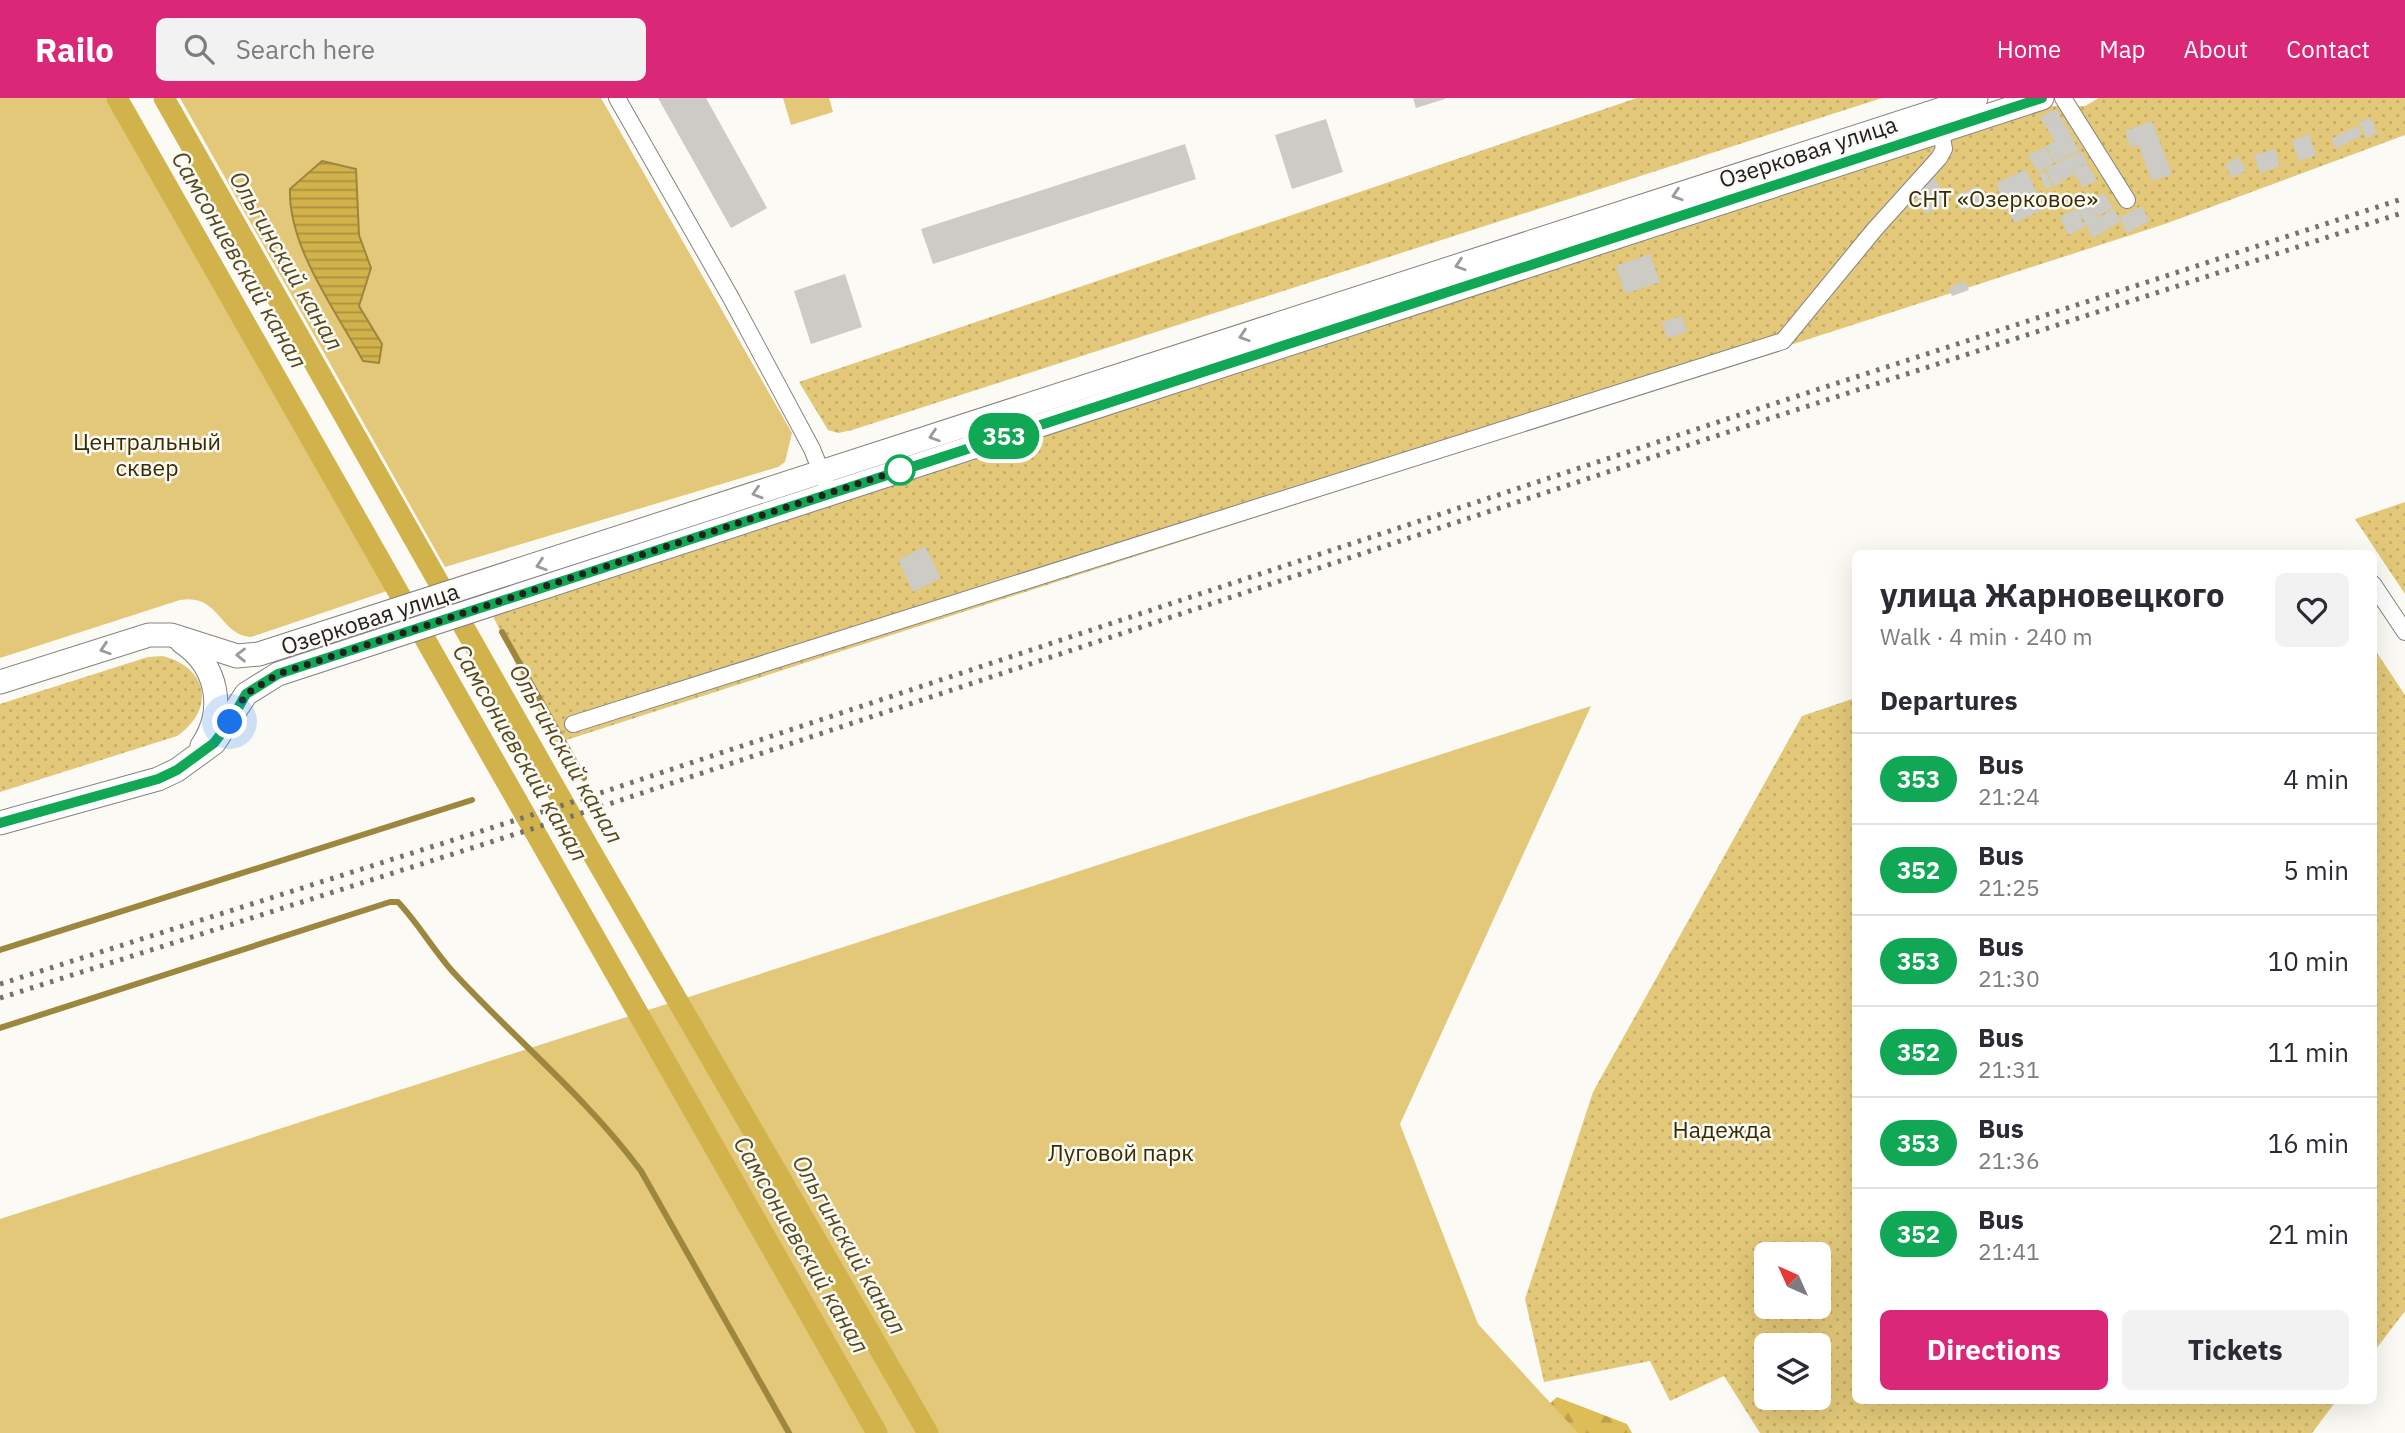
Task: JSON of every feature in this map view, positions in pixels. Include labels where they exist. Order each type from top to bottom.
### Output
[{"type":"street","points":[[617,98],[731,298],[826,483]]},
{"type":"street","name":"Озерковая улица","points":[[826,483],[1976,98]]},
{"type":"street","name":"Озерковая улица","points":[[0,823],[158,779],[195,758],[223,733],[238,703],[262,682],[387,636],[478,596],[2042,98]]},
{"type":"street","points":[[2063,98],[2127,200]]},
{"type":"street","points":[[573,724],[1783,341],[1875,229],[1940,158],[1944,149],[1941,132]]},
{"type":"street","points":[[2377,590],[2405,632]]},
{"type":"street","name":"Озерковая улица","points":[[0,682],[149,635],[171,635],[225,654],[249,656],[377,616],[478,596]]},
{"type":"street","points":[[171,635],[196,652],[212,676],[216,689],[212,728],[195,758]]},
{"type":"green space","name":"Центральный сквер","points":[[0,98],[111,98],[393,589],[251,637],[240,635],[212,608],[203,603],[193,599],[180,600],[0,658]]},
{"type":"green space","points":[[180,98],[601,98],[792,433],[785,462],[778,467],[445,567]]},
{"type":"green space","points":[[783,98],[829,98],[833,112],[791,125]]},
{"type":"green space","points":[[1637,98],[1882,98],[852,430],[838,433],[828,430],[799,382]]},
{"type":"green space","name":"СНТ «Озерковое»","points":[[2099,98],[2405,98],[2405,135],[2165,224],[554,744],[493,616],[1954,137],[2051,106],[2085,106]]},
{"type":"green space","points":[[2405,502],[2405,594],[2377,550],[2355,519]]},
{"type":"green space","points":[[2377,653],[2405,695],[2405,1311],[2377,1348]]},
{"type":"green space","points":[[163,656],[190,670],[202,690],[198,714],[177,736],[0,792],[0,704],[148,657]]},
{"type":"green space","name":"Надежда","points":[[1852,699],[1852,1404],[2334,1404],[2312,1433],[1760,1433],[1724,1376],[1670,1401],[1650,1361],[1544,1382],[1525,1299],[1593,1092],[1802,716]]},
{"type":"green space","name":"Луговой парк","points":[[1591,706],[1400,1124],[1478,1324],[1578,1433],[0,1433],[0,1219]]},
{"type":"green space","points":[[1557,1397],[1627,1424],[1632,1433],[1518,1433]]},
{"type":"shaded area","points":[[322,161],[356,169],[359,235],[371,268],[359,306],[382,344],[379,363],[363,361],[316,278],[297,233],[291,211],[290,189]]},
{"type":"building","points":[[658,98],[706,98],[767,208],[731,228]]},
{"type":"building","points":[[1413,98],[1445,98],[1445,99],[1416,108]]},
{"type":"building","points":[[2056,109],[2079,150],[2055,163],[2046,146],[2055,141],[2044,124],[2054,119],[2043,124],[2040,117]]},
{"type":"building","points":[[2370,117],[2377,133],[2367,138],[2359,123]]},
{"type":"building","points":[[1326,119],[1343,172],[1292,189],[1275,135]]},
{"type":"building","points":[[2152,121],[2172,174],[2152,181],[2138,145],[2131,148],[2125,131]]},
{"type":"building","points":[[2357,126],[2362,135],[2336,149],[2331,139]]},
{"type":"building","points":[[2309,134],[2316,155],[2299,161],[2292,140]]},
{"type":"building","points":[[1185,144],[1196,179],[933,264],[921,229]]},
{"type":"building","points":[[2045,147],[2054,163],[2038,172],[2028,155]]},
{"type":"building","points":[[2275,149],[2280,166],[2260,173],[2254,155]]},
{"type":"building","points":[[2081,151],[2087,162],[2071,171],[2073,174],[2065,180],[2060,174],[2064,181],[2055,186],[2045,169]]},
{"type":"building","points":[[2239,157],[2246,171],[2232,178],[2225,164]]},
{"type":"building","points":[[2086,163],[2097,180],[2083,188],[2072,171]]},
{"type":"building","points":[[2026,169],[2044,209],[2015,223],[2000,196],[1997,183]]},
{"type":"building","points":[[2045,171],[2053,186],[2046,189],[2039,174]]},
{"type":"building","points":[[1934,177],[1948,201],[1926,214],[1916,197]]},
{"type":"building","points":[[1978,186],[1984,202],[1961,211],[1955,196]]},
{"type":"building","points":[[2104,193],[2113,208],[2099,216],[2093,208],[2098,218],[2114,209],[2119,218],[2141,206],[2150,221],[2127,233],[2121,221],[2093,238],[2077,208]]},
{"type":"building","points":[[2077,209],[2085,227],[2068,235],[2060,217]]},
{"type":"building","points":[[1650,254],[1660,282],[1625,294],[1616,266]]},
{"type":"building","points":[[845,274],[862,327],[811,344],[794,291]]},
{"type":"building","points":[[1965,281],[1969,290],[1952,296],[1948,288]]},
{"type":"building","points":[[1682,316],[1687,332],[1667,338],[1662,322]]},
{"type":"building","points":[[925,546],[941,578],[913,592],[898,560]]},
{"type":"waterway","name":"Самсониевский канал","points":[[117,98],[877,1433]]},
{"type":"waterway","name":"Ольгинский канал","points":[[164,98],[588,846],[928,1433]]},
{"type":"waterway","points":[[502,632],[584,778]]},
{"type":"waterway","points":[[0,950],[472,800]]},
{"type":"waterway","points":[[0,1028],[390,902],[398,902],[454,973],[598,1119],[641,1171],[789,1433]]},
{"type":"railway","points":[[0,984],[579,800],[1721,421],[2405,198]]},
{"type":"railway","points":[[0,998],[585,812],[1713,437],[2405,212]]},
{"type":"bus line","name":"353","points":[[0,823],[158,779],[177,770],[214,743],[246,694],[278,674],[537,587],[2042,98]]},
{"type":"route","points":[[230,722],[238,703],[246,694],[278,674],[387,636],[900,470]]}]
